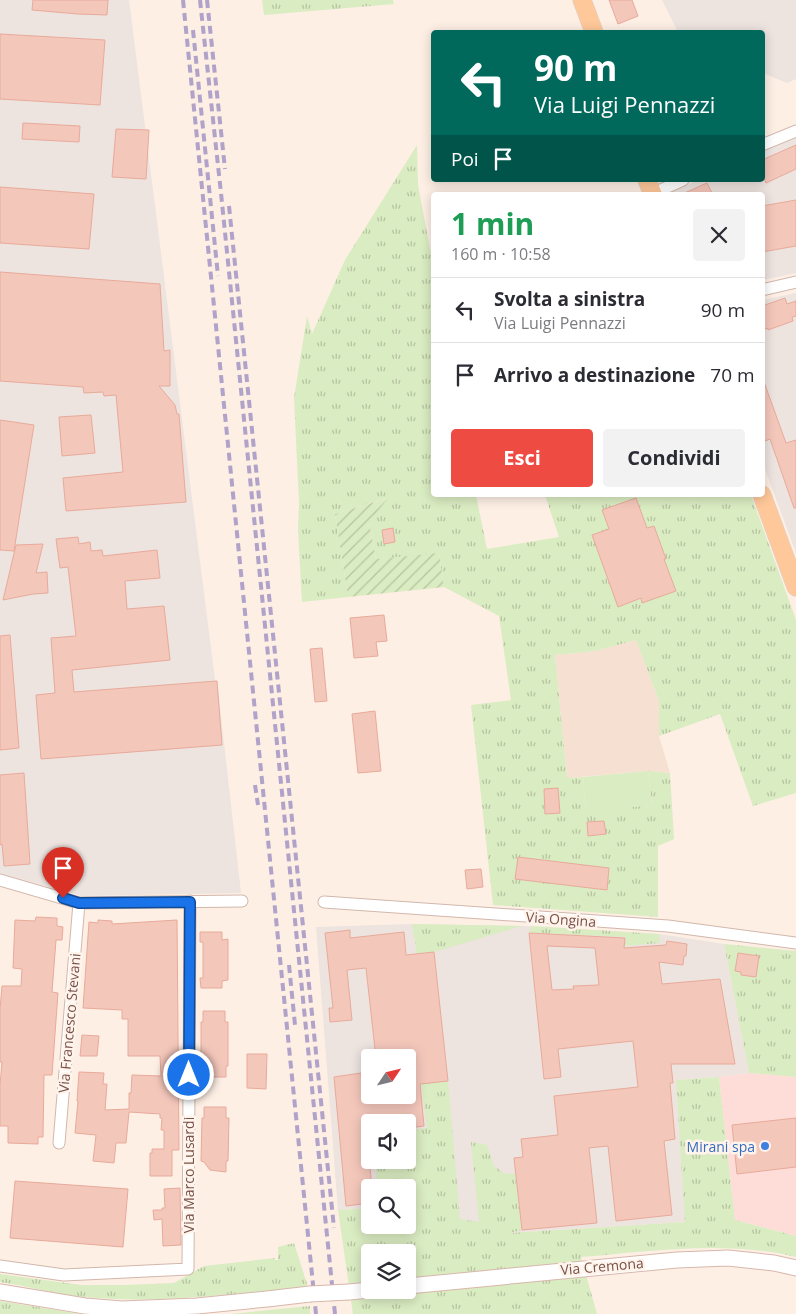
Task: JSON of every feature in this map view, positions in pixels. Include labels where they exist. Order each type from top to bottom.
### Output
[{"type":"main road","points":[[582,0],[593,30]]},
{"type":"main road","points":[[763,497],[796,587]]},
{"type":"main road","name":"Via Cremona","points":[[416,1285],[677,1260],[728,1258],[774,1263],[796,1268]]},
{"type":"main road","points":[[0,1292],[85,1306],[122,1309],[197,1306],[310,1294],[361,1291]]},
{"type":"street","points":[[765,144],[796,131]]},
{"type":"street","points":[[651,190],[677,182]]},
{"type":"street","points":[[765,289],[796,282]]},
{"type":"street","points":[[0,880],[79,903],[242,901]]},
{"type":"street","name":"Via Marco Lusardi","points":[[0,1266],[64,1276],[188,1269],[190,902]]},
{"type":"street","name":"Via Ongina","points":[[324,902],[668,926],[796,943]]},
{"type":"street","name":"Via Francesco Stevani","points":[[59,1143],[79,903]]},
{"type":"shaded area","points":[[0,0],[129,0],[215,680],[217,681],[241,893],[82,896],[0,873]]},
{"type":"shaded area","points":[[662,0],[796,0],[796,79],[787,83],[765,74],[765,30],[677,30]]},
{"type":"shaded area","points":[[796,134],[796,273],[765,280],[765,192],[672,192],[694,182],[765,182],[765,149]]},
{"type":"shaded area","points":[[796,293],[796,553],[765,469],[765,300]]},
{"type":"shaded area","points":[[636,640],[659,701],[659,736],[670,773],[648,771],[567,778],[555,655],[596,651]]},
{"type":"shaded area","points":[[412,924],[522,926],[659,934],[724,944],[749,1073],[676,1080],[686,1222],[397,1240],[401,1234],[416,1234],[416,1179],[361,1179],[361,1209],[338,1210],[316,927]]},
{"type":"shaded area","points":[[749,1073],[796,1077],[796,1236],[735,1220],[719,1077]]},
{"type":"green space","points":[[262,0],[393,0],[394,4],[264,15]]},
{"type":"green space","points":[[417,145],[418,185],[431,254],[431,497],[476,497],[487,549],[559,537],[546,497],[752,497],[796,620],[796,793],[753,806],[720,714],[659,736],[659,701],[636,640],[596,651],[555,655],[567,778],[583,777],[586,811],[652,805],[648,771],[670,773],[674,839],[658,846],[658,917],[493,905],[471,705],[511,700],[499,616],[444,587],[439,554],[376,559],[369,523],[387,498],[335,514],[348,597],[302,602],[294,398],[307,316],[312,334],[345,260]]},
{"type":"green space","points":[[388,498],[369,523],[376,559],[439,553],[444,587],[348,597],[335,514]]},
{"type":"green space","points":[[648,771],[652,805],[586,812],[583,777]]},
{"type":"green space","points":[[412,924],[522,926],[434,952],[417,954]]},
{"type":"green space","points":[[531,926],[659,934],[660,943],[625,946],[626,937],[529,933]]},
{"type":"green space","points":[[724,944],[796,951],[796,1077],[749,1073]]},
{"type":"green space","points":[[719,1077],[735,1220],[796,1236],[796,1257],[743,1249],[689,1248],[581,1257],[597,1314],[353,1314],[338,1210],[361,1209],[361,1234],[416,1234],[416,1179],[376,1179],[376,1169],[416,1169],[416,1129],[427,1128],[421,1084],[448,1081],[460,1219],[479,1222],[471,1142],[487,1145],[494,1166],[505,1174],[515,1173],[522,1230],[509,1233],[685,1222],[676,1080]]},
{"type":"green space","points":[[294,1243],[308,1287],[167,1299],[111,1299],[62,1294],[0,1282],[0,1274],[81,1285],[174,1283],[204,1266],[275,1258],[275,1260],[278,1260],[278,1247]]},
{"type":"green space","points":[[0,1301],[81,1314],[0,1314]]},
{"type":"green space","points":[[310,1306],[310,1314],[230,1314]]},
{"type":"building","points":[[33,0],[108,0],[107,15],[32,10]]},
{"type":"building","points":[[609,0],[632,0],[638,16],[618,24]]},
{"type":"building","points":[[0,34],[105,40],[100,105],[0,99]]},
{"type":"building","points":[[23,123],[80,126],[79,142],[22,139]]},
{"type":"building","points":[[116,129],[149,130],[146,179],[112,177]]},
{"type":"building","points":[[796,145],[796,169],[766,183],[765,159]]},
{"type":"building","points":[[707,183],[712,192],[687,192]]},
{"type":"building","points":[[0,187],[94,194],[89,249],[0,243]]},
{"type":"building","points":[[796,200],[796,246],[765,251],[765,205]]},
{"type":"building","points":[[0,272],[160,284],[164,351],[170,350],[170,386],[159,386],[175,405],[177,414],[179,414],[186,502],[66,511],[63,478],[123,472],[116,395],[104,396],[103,392],[84,393],[83,387],[0,381]]},
{"type":"building","points":[[785,298],[787,304],[796,301],[796,316],[792,317],[793,321],[768,330],[768,328],[765,329],[765,305]]},
{"type":"building","points":[[765,385],[786,443],[796,440],[796,508],[794,508],[770,439],[765,441]]},
{"type":"building","points":[[91,415],[95,453],[62,456],[59,417]]},
{"type":"building","points":[[0,420],[34,425],[14,551],[0,550]]},
{"type":"building","points":[[636,498],[647,528],[654,526],[676,591],[642,603],[641,598],[618,607],[592,535],[609,529],[602,510]]},
{"type":"building","points":[[393,528],[395,542],[384,544],[382,530]]},
{"type":"building","points":[[78,537],[79,544],[90,542],[91,551],[102,550],[103,556],[157,550],[160,578],[125,581],[127,609],[164,606],[170,660],[72,670],[74,692],[217,681],[222,745],[41,759],[36,695],[55,693],[51,638],[76,636],[68,567],[60,568],[56,539]]},
{"type":"building","points":[[43,544],[36,573],[47,572],[48,593],[3,600],[16,545]]},
{"type":"building","points":[[384,615],[387,641],[376,642],[378,656],[354,658],[350,618]]},
{"type":"building","points":[[10,635],[19,748],[0,750],[0,636]]},
{"type":"building","points":[[322,648],[327,701],[315,702],[310,649]]},
{"type":"building","points":[[375,711],[381,771],[358,773],[352,714]]},
{"type":"building","points":[[24,773],[30,864],[4,866],[2,844],[0,845],[0,775]]},
{"type":"building","points":[[558,788],[560,813],[545,814],[544,789]]},
{"type":"building","points":[[604,821],[606,834],[588,836],[587,822]]},
{"type":"building","points":[[518,857],[609,868],[607,890],[515,879]]},
{"type":"building","points":[[481,869],[483,887],[467,889],[465,870]]},
{"type":"building","points":[[36,917],[57,918],[57,926],[63,927],[62,940],[56,940],[52,992],[58,993],[52,1075],[44,1075],[43,1137],[38,1137],[38,1144],[8,1143],[8,1126],[0,1126],[2,1062],[0,1062],[0,1009],[2,986],[21,986],[22,969],[13,968],[15,920],[35,921]]},
{"type":"building","points":[[98,920],[112,921],[112,924],[177,920],[179,1150],[172,1150],[172,1176],[150,1176],[150,1153],[152,1153],[152,1149],[164,1149],[164,1130],[161,1130],[162,1118],[160,1118],[160,1114],[129,1112],[126,1143],[116,1143],[114,1163],[93,1161],[96,1135],[75,1133],[79,1072],[104,1073],[103,1084],[107,1084],[105,1110],[129,1109],[132,1075],[161,1076],[160,1056],[128,1056],[128,1019],[122,1019],[122,1010],[83,1008],[89,922],[98,923]]},
{"type":"building","points":[[350,930],[350,938],[404,932],[406,955],[434,952],[448,1081],[420,1084],[424,1126],[416,1127],[416,1114],[361,1114],[361,1169],[370,1169],[371,1179],[361,1179],[361,1204],[346,1206],[334,1077],[361,1073],[361,1104],[416,1104],[416,1049],[375,1049],[366,968],[347,970],[352,1020],[330,1022],[329,1008],[333,1008],[325,933]]},
{"type":"building","points":[[200,932],[222,932],[222,940],[228,939],[228,980],[222,981],[222,988],[201,988],[200,978],[203,978],[203,942],[200,942]]},
{"type":"building","points":[[529,933],[625,938],[624,948],[666,945],[667,941],[687,944],[683,965],[659,962],[662,984],[720,979],[735,1064],[671,1064],[673,1083],[670,1083],[675,1139],[664,1141],[672,1215],[616,1221],[608,1146],[589,1148],[597,1223],[522,1230],[514,1158],[523,1157],[521,1139],[558,1135],[554,1096],[638,1087],[633,1041],[558,1049],[561,1077],[544,1079]],"holes":[[[547,946],[595,948],[599,985],[573,986],[574,989],[552,990]]]},
{"type":"building","points":[[738,953],[759,956],[756,977],[741,975],[741,972],[735,971]]},
{"type":"building","points":[[203,1011],[225,1011],[225,1022],[228,1022],[228,1066],[226,1066],[226,1077],[203,1077],[204,1066],[201,1066],[201,1022],[203,1022]]},
{"type":"building","points":[[82,1035],[99,1036],[97,1056],[80,1056]]},
{"type":"building","points":[[247,1054],[267,1054],[266,1089],[247,1088]]},
{"type":"building","points":[[204,1107],[226,1107],[226,1118],[229,1118],[226,1172],[210,1170],[201,1161]]},
{"type":"building","name":"Mirani spa","points":[[796,1118],[796,1167],[737,1174],[732,1125]]},
{"type":"building","points":[[15,1181],[128,1189],[123,1247],[10,1238]]},
{"type":"building","points":[[180,1188],[181,1245],[163,1246],[162,1219],[154,1220],[153,1210],[165,1208],[164,1189]]},
{"type":"railway","points":[[183,0],[316,1314]]},
{"type":"railway","points":[[200,0],[335,1314]]},
{"type":"railway","points":[[207,0],[225,169]]},
{"type":"railway","points":[[193,30],[218,276]]},
{"type":"railway","points":[[229,206],[334,1228]]},
{"type":"railway","points":[[255,785],[258,805]]},
{"type":"railway","points":[[289,965],[295,1025]]},
{"type":"place","name":"Mirani spa","points":[[765,1146]]},
{"type":"route","points":[[63,898],[79,903],[190,902],[189,1075]]}]
